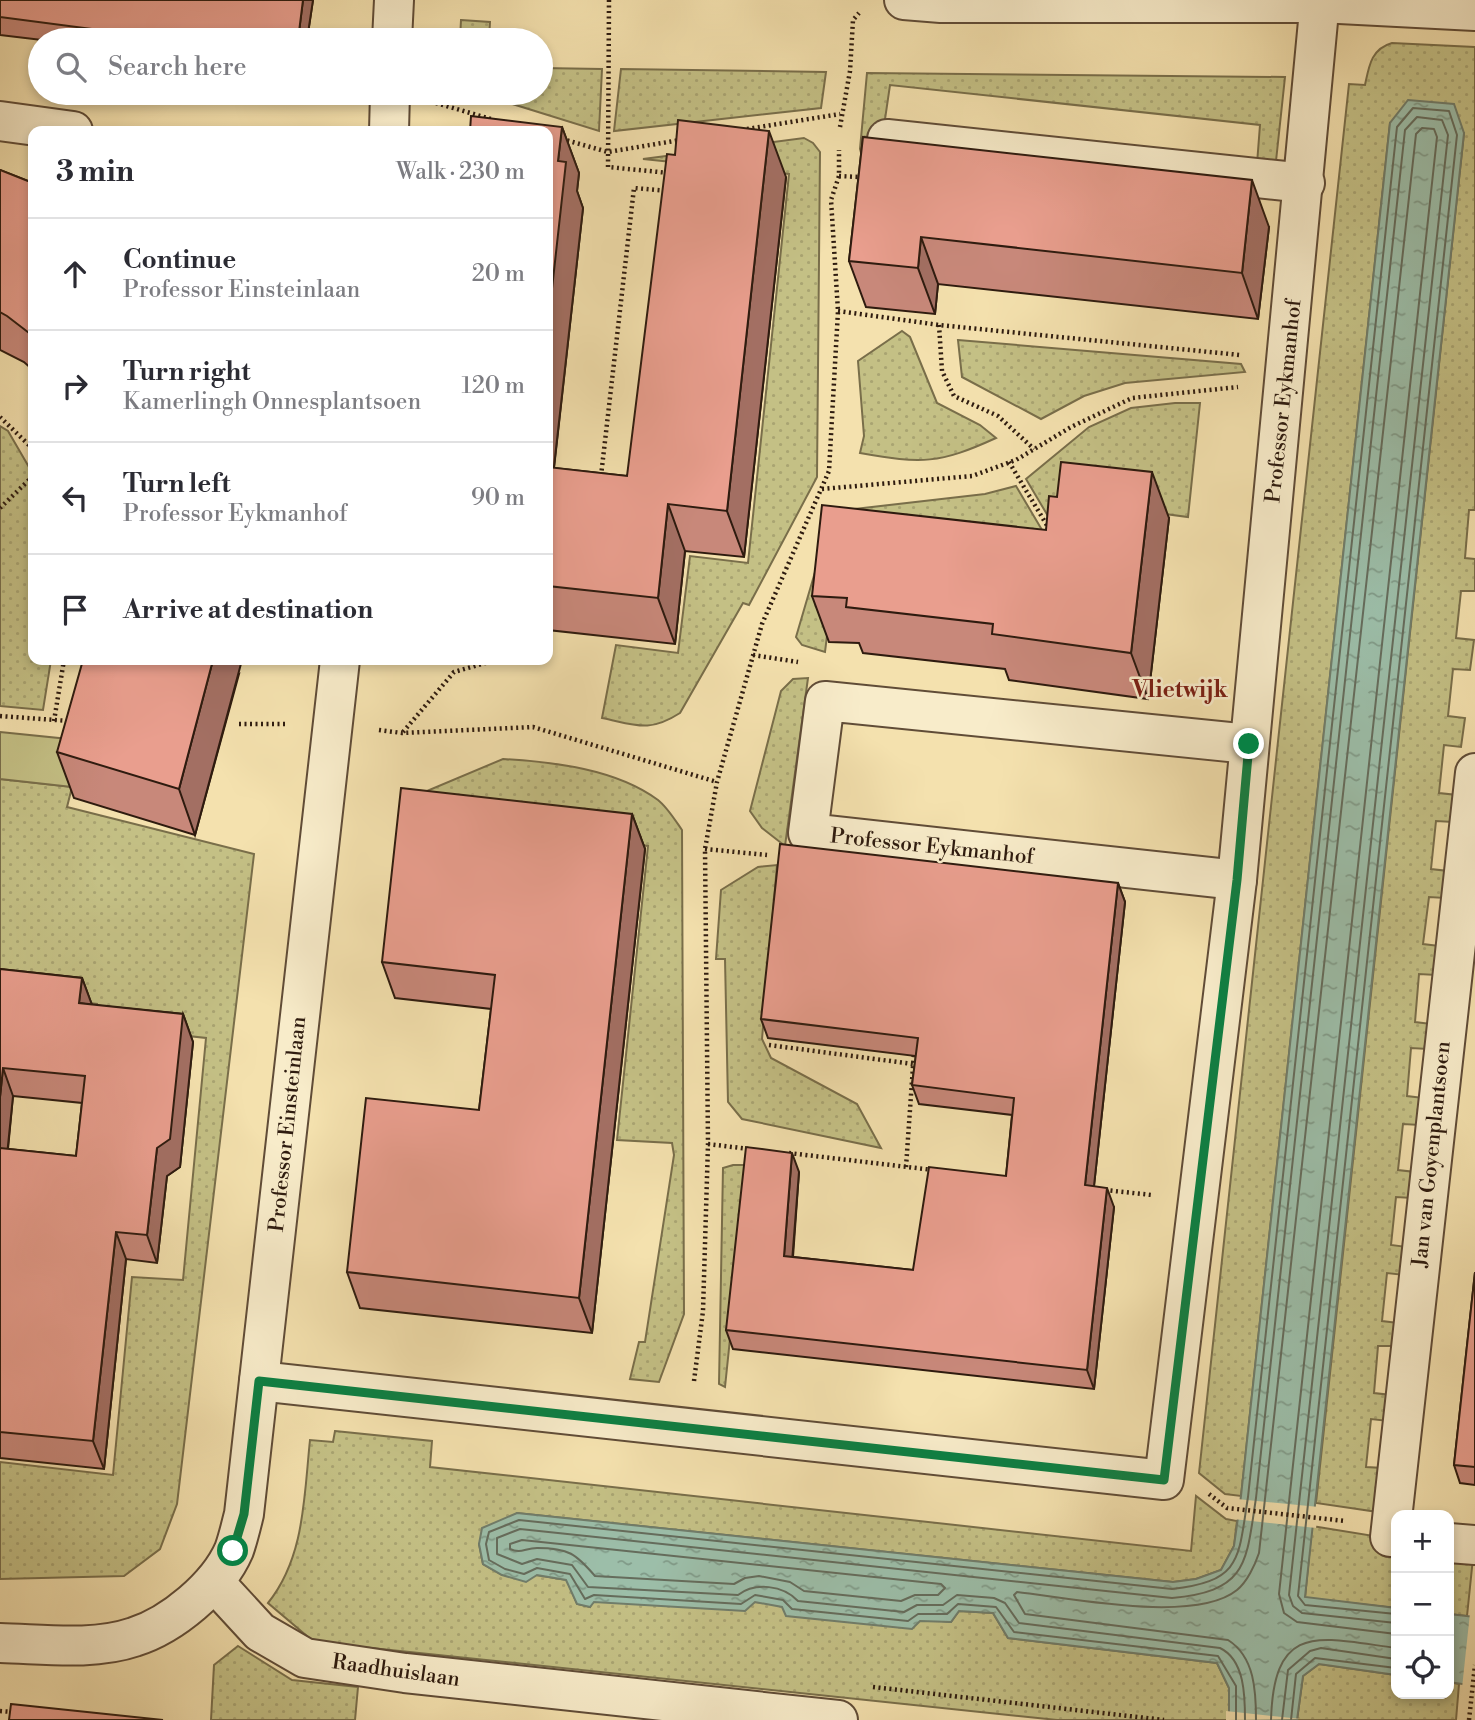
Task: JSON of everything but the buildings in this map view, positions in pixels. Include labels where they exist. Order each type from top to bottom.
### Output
[{"type":"street","points":[[393,28],[394,0]]},
{"type":"street","points":[[904,0],[941,3],[1320,1],[1475,11]]},
{"type":"street","name":"Professor Eykmanhof","points":[[688,1430],[1164,1480],[1237,880],[1305,183],[1320,1]]},
{"type":"street","points":[[392,126],[402,105]]},
{"type":"street","points":[[0,121],[36,126]]},
{"type":"street","points":[[887,139],[1305,183]]},
{"type":"street","name":"Professor Einsteinlaan","points":[[214,1582],[233,1551],[244,1514],[339,665]]},
{"type":"street","name":"Professor Eykmanhof","points":[[1237,880],[808,832],[825,701],[1249,744]]},
{"type":"street","name":"Jan van Goyenplantsoen","points":[[1396,1510],[1475,773]]},
{"type":"street","points":[[259,1381],[594,1415],[688,1430]]},
{"type":"street","points":[[1454,1543],[1475,1545]]},
{"type":"street","points":[[0,1643],[85,1644],[134,1637],[171,1618],[214,1582]]},
{"type":"street","name":"Raadhuislaan","points":[[214,1582],[260,1632],[305,1658],[419,1674],[838,1720]]},
{"type":"path","points":[[609,0],[608,167],[673,173]]},
{"type":"path","points":[[688,1430],[703,1311],[708,1144],[705,849],[717,782],[762,624],[829,471],[838,311],[831,200],[839,176],[840,114],[850,71],[853,20],[862,10]]},
{"type":"path","points":[[439,105],[497,121]]},
{"type":"path","points":[[745,130],[840,114]]},
{"type":"path","points":[[560,138],[608,152],[690,139]]},
{"type":"path","points":[[600,484],[635,188],[670,192]]},
{"type":"path","points":[[838,311],[1285,373]]},
{"type":"path","points":[[940,325],[942,371],[954,396],[998,416],[1034,449]]},
{"type":"path","points":[[821,489],[972,476],[1009,462],[1071,427],[1132,398],[1236,387],[1285,373]]},
{"type":"path","points":[[0,416],[28,444]]},
{"type":"path","points":[[1009,462],[1052,534]]},
{"type":"path","points":[[0,509],[28,481]]},
{"type":"path","points":[[54,721],[63,665]]},
{"type":"path","points":[[402,733],[454,672],[478,665]]},
{"type":"path","points":[[0,716],[76,721]]},
{"type":"path","points":[[332,725],[402,733],[533,727],[717,782]]},
{"type":"path","points":[[705,849],[783,856],[808,832]]},
{"type":"path","points":[[769,1045],[913,1063]]},
{"type":"path","points":[[906,1167],[915,1050]]},
{"type":"path","points":[[708,1144],[761,1150]]},
{"type":"path","points":[[787,1153],[947,1171]]},
{"type":"path","points":[[1098,1189],[1197,1201]]},
{"type":"path","points":[[1227,1508],[1333,1520]]},
{"type":"path","points":[[1469,1720],[1475,1665]]},
{"type":"path","points":[[0,1711],[24,1713]]},
{"type":"shaded area","points":[[461,20],[490,22],[490,28],[461,28]]},
{"type":"shaded area","points":[[1392,43],[1475,47],[1475,510],[1469,510],[1465,558],[1475,559],[1475,591],[1461,591],[1456,638],[1474,640],[1470,670],[1453,669],[1448,716],[1465,718],[1461,747],[1444,745],[1439,793],[1457,795],[1453,822],[1436,821],[1431,869],[1448,871],[1445,898],[1429,897],[1423,944],[1440,946],[1436,975],[1419,974],[1415,1022],[1432,1024],[1428,1049],[1411,1048],[1407,1096],[1424,1098],[1420,1125],[1403,1124],[1398,1170],[1415,1172],[1412,1198],[1396,1197],[1391,1245],[1407,1247],[1404,1275],[1387,1273],[1382,1321],[1399,1323],[1395,1346],[1378,1346],[1374,1393],[1391,1395],[1388,1421],[1371,1419],[1366,1467],[1383,1468],[1378,1512],[1316,1503],[1464,133],[1390,123],[1241,1496],[1225,1494],[1199,1473],[1349,84],[1365,85],[1375,54]]},
{"type":"shaded area","points":[[553,68],[602,69],[599,131],[516,105],[553,105]]},
{"type":"shaded area","points":[[621,69],[826,72],[821,108],[614,131]]},
{"type":"shaded area","points":[[867,73],[1285,77],[1276,161],[1257,164],[1260,125],[890,85],[878,167],[863,160],[860,149]]},
{"type":"shaded area","points":[[804,138],[813,143],[820,152],[817,477],[749,605],[743,603],[680,713],[660,723],[642,726],[602,718],[616,645],[678,653],[690,556],[748,563],[789,174],[643,159]]},
{"type":"shaded area","points":[[902,331],[910,337],[937,403],[980,425],[996,438],[959,453],[930,459],[899,459],[860,453],[864,436],[858,361]]},
{"type":"shaded area","points":[[958,340],[1241,364],[1245,372],[1125,383],[1084,396],[1041,419],[962,377]]},
{"type":"shaded area","points":[[1200,403],[1188,517],[1075,502],[1061,538],[1026,479],[1089,427],[1131,408]]},
{"type":"shaded area","points":[[0,426],[8,431],[28,465],[28,665],[50,665],[43,710],[0,706]]},
{"type":"shaded area","points":[[1016,486],[1061,562],[838,547],[825,652],[802,645],[796,637],[830,521],[846,510],[985,494]]},
{"type":"shaded area","points":[[808,678],[785,846],[762,828],[750,811],[781,691],[793,679]]},
{"type":"shaded area","points":[[0,732],[78,740],[72,787],[0,779]]},
{"type":"shaded area","points":[[503,759],[563,765],[623,781],[658,800],[682,830],[684,1314],[659,1382],[630,1379],[639,1342],[645,1342],[674,1155],[672,1143],[617,1140],[648,846],[410,818],[415,796]]},
{"type":"shaded area","points":[[0,779],[72,787],[67,807],[254,854],[177,1504],[160,1549],[124,1576],[0,1579],[0,1462],[113,1475],[132,1277],[183,1280],[206,1038],[96,1026],[97,1004],[0,993]]},
{"type":"shaded area","points":[[777,865],[762,1039],[771,1058],[857,1104],[881,1148],[742,1119],[728,1102],[725,959],[716,959],[721,890],[758,867]]},
{"type":"shaded area","points":[[748,1165],[725,1387],[719,1384],[723,1168]]},
{"type":"shaded area","points":[[335,1431],[432,1441],[430,1467],[1191,1551],[1196,1496],[1226,1519],[1237,1521],[1234,1546],[1221,1570],[1196,1579],[1173,1582],[517,1513],[479,1544],[483,1564],[502,1575],[536,1575],[567,1580],[577,1604],[590,1607],[593,1602],[755,1602],[951,1622],[959,1611],[993,1613],[1008,1638],[1217,1663],[1229,1688],[1229,1720],[1057,1720],[314,1642],[268,1603],[280,1585],[296,1546],[304,1504],[310,1440],[333,1442]]},
{"type":"shaded area","points":[[1312,1526],[1374,1536],[1374,1548],[1391,1550],[1391,1607],[1305,1598]]},
{"type":"shaded area","points":[[1454,1556],[1473,1558],[1467,1616],[1454,1615]]},
{"type":"shaded area","points":[[238,1646],[292,1680],[358,1687],[355,1720],[211,1720],[214,1665]]},
{"type":"shaded area","points":[[1319,1664],[1391,1674],[1391,1699],[1454,1699],[1454,1683],[1459,1684],[1456,1720],[1297,1720],[1303,1676]]},
{"type":"water","points":[[1408,100],[1454,104],[1464,133],[1305,1597],[1391,1607],[1391,1674],[1319,1664],[1303,1676],[1297,1720],[1229,1720],[1229,1688],[1217,1663],[1008,1638],[993,1613],[959,1611],[951,1622],[920,1621],[912,1629],[786,1616],[782,1607],[755,1602],[745,1611],[594,1602],[590,1607],[577,1604],[566,1580],[537,1575],[526,1582],[502,1575],[483,1564],[479,1544],[482,1528],[517,1513],[1173,1582],[1196,1579],[1221,1570],[1234,1546],[1241,1496],[1390,123]]},
{"type":"water","points":[[1454,1615],[1475,1617],[1475,1686],[1454,1683]]},
{"type":"pier","points":[[1237,1499],[1319,1507],[1316,1528],[1233,1519]]},
{"type":"pier","points":[[1470,1613],[1475,1613],[1475,1689],[1462,1688]]},
{"type":"pier","points":[[1226,1711],[1301,1719],[1226,1720]]},
{"type":"district","name":"Vlietwijk","points":[[1180,689]]},
{"type":"route","points":[[233,1551],[244,1514],[259,1381],[594,1415],[688,1430],[1164,1480],[1237,880],[1249,744]]}]
